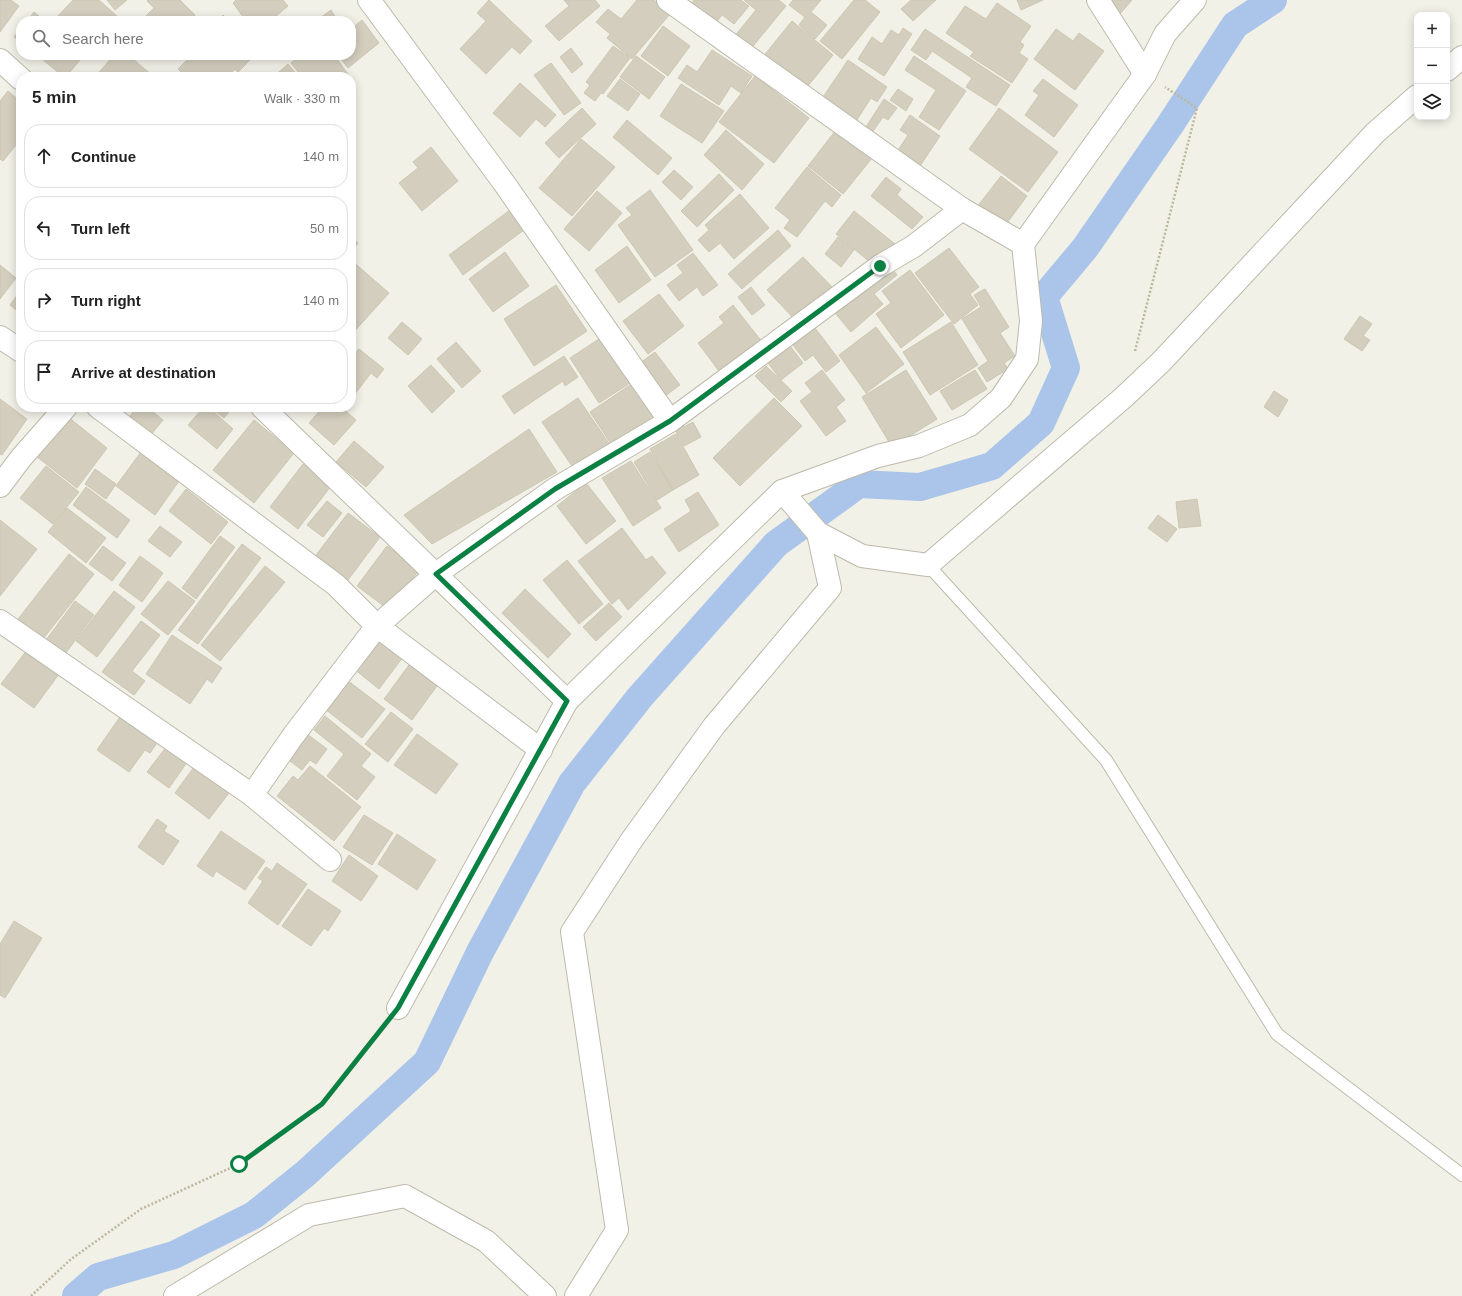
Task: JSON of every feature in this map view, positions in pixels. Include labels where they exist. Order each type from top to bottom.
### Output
[{"type":"street","points":[[369,0],[504,183],[670,421]]},
{"type":"street","points":[[668,0],[962,209],[1023,244]]},
{"type":"street","points":[[1098,0],[1145,74]]},
{"type":"street","points":[[398,1008],[567,701],[782,491],[878,456],[919,446],[970,425],[1001,398],[1027,358],[1031,321],[1023,244],[1145,74],[1165,34],[1195,0]]},
{"type":"street","points":[[1450,67],[1462,56]]},
{"type":"street","points":[[0,60],[16,74]]},
{"type":"street","points":[[782,491],[818,533],[862,556],[928,565],[1124,397],[1161,362],[1375,133],[1414,99]]},
{"type":"street","points":[[252,795],[293,736],[377,626],[436,574],[555,489],[670,421],[880,266],[914,246],[962,209]]},
{"type":"street","points":[[0,336],[16,347]]},
{"type":"street","points":[[0,486],[21,458],[62,412]]},
{"type":"street","points":[[105,412],[336,585],[377,626],[541,750]]},
{"type":"street","points":[[267,412],[567,701]]},
{"type":"street","points":[[576,1296],[618,1230],[572,932],[631,841],[714,726],[830,588],[818,533]]},
{"type":"street","points":[[0,621],[252,795],[330,860]]},
{"type":"street","points":[[175,1296],[309,1215],[406,1196],[486,1240],[545,1296]]},
{"type":"lane","points":[[928,565],[1106,760],[1277,1034],[1462,1175]]},
{"type":"path","points":[[1133,359],[1197,108],[1145,74]]},
{"type":"path","points":[[31,1296],[70,1260],[141,1209],[239,1164],[322,1104],[398,1008]]},
{"type":"building","points":[[0,0],[11,0],[19,6],[0,32]]},
{"type":"building","points":[[73,0],[99,0],[117,16],[58,16]]},
{"type":"building","points":[[107,0],[127,0],[115,10]]},
{"type":"building","points":[[180,0],[195,15],[146,16],[154,8],[147,1]]},
{"type":"building","points":[[236,0],[283,0],[288,6],[276,16],[242,16],[233,3]]},
{"type":"building","points":[[489,0],[532,41],[520,54],[512,47],[486,74],[460,49],[486,21],[477,13]]},
{"type":"building","points":[[564,0],[595,0],[600,6],[559,41],[545,26],[569,6]]},
{"type":"building","points":[[637,0],[654,0],[670,14],[632,59],[607,38],[610,34],[596,22],[608,9],[621,19]]},
{"type":"building","points":[[694,0],[741,0],[749,6],[734,24],[722,15],[712,28],[691,5]]},
{"type":"building","points":[[744,0],[779,0],[786,6],[749,51],[733,38],[756,10]]},
{"type":"building","points":[[793,0],[821,0],[811,12],[827,25],[815,39],[799,25],[805,17],[789,5]]},
{"type":"building","points":[[854,0],[865,0],[880,12],[842,59],[820,41]]},
{"type":"building","points":[[911,0],[936,0],[913,21],[901,9]]},
{"type":"building","points":[[1017,0],[1043,0],[1021,10]]},
{"type":"building","points":[[1104,0],[1132,0],[1119,15]]},
{"type":"building","points":[[997,3],[1031,26],[1020,42],[1024,45],[1019,53],[1028,59],[1012,83],[970,56],[974,52],[946,33],[965,6],[986,19]]},
{"type":"building","points":[[331,10],[335,16],[323,16]]},
{"type":"building","points":[[34,12],[39,16],[31,16]]},
{"type":"building","points":[[362,20],[379,43],[348,68],[342,60],[356,60],[356,25]]},
{"type":"building","points":[[792,21],[833,55],[803,92],[762,58]]},
{"type":"building","points":[[663,26],[690,46],[668,76],[641,56]]},
{"type":"building","points":[[903,28],[912,34],[884,76],[858,59],[872,37],[882,44],[891,30],[899,35]]},
{"type":"building","points":[[925,29],[1010,85],[996,106],[966,87],[972,78],[932,51],[926,60],[911,50]]},
{"type":"building","points":[[1056,29],[1073,41],[1079,33],[1104,51],[1075,90],[1034,59]]},
{"type":"building","points":[[613,46],[630,58],[603,94],[601,93],[595,101],[584,93],[590,85],[586,82]]},
{"type":"building","points":[[571,48],[583,64],[572,73],[560,57]]},
{"type":"building","points":[[712,50],[752,76],[741,93],[731,86],[719,105],[678,78],[687,65],[697,72]]},
{"type":"building","points":[[636,56],[665,77],[649,99],[620,77]]},
{"type":"building","points":[[914,56],[966,91],[939,130],[919,117],[936,90],[905,70]]},
{"type":"building","points":[[43,60],[80,60],[70,72],[58,72]]},
{"type":"building","points":[[110,60],[134,60],[148,72],[99,72]]},
{"type":"building","points":[[187,60],[250,60],[238,72],[235,69],[232,72],[181,72],[178,69]]},
{"type":"building","points":[[295,60],[338,60],[346,72],[298,72],[291,63]]},
{"type":"building","points":[[848,60],[887,87],[877,102],[871,98],[853,126],[819,103]]},
{"type":"building","points":[[551,63],[581,103],[564,115],[534,75]]},
{"type":"building","points":[[288,64],[295,72],[279,72]]},
{"type":"building","points":[[755,76],[809,118],[774,163],[719,122]]},
{"type":"building","points":[[620,79],[640,94],[628,111],[607,96]]},
{"type":"building","points":[[1043,79],[1078,105],[1054,137],[1025,115],[1039,95],[1033,91]]},
{"type":"building","points":[[520,83],[556,115],[545,127],[536,119],[520,137],[493,113]]},
{"type":"building","points":[[681,84],[724,111],[702,143],[660,116]]},
{"type":"building","points":[[898,89],[913,99],[906,111],[890,100]]},
{"type":"building","points":[[8,91],[16,98],[16,145],[3,161],[0,159],[0,101]]},
{"type":"building","points":[[884,99],[897,108],[888,120],[883,117],[871,134],[864,130]]},
{"type":"building","points":[[582,108],[596,124],[559,158],[545,143]]},
{"type":"building","points":[[999,108],[1058,152],[1028,192],[969,149]]},
{"type":"building","points":[[910,115],[940,136],[920,166],[897,152],[908,135],[900,130]]},
{"type":"building","points":[[627,120],[672,158],[658,175],[613,137]]},
{"type":"building","points":[[726,130],[764,164],[742,190],[704,155]]},
{"type":"building","points":[[836,130],[872,158],[843,194],[808,166]]},
{"type":"building","points":[[581,139],[615,167],[572,216],[539,188]]},
{"type":"building","points":[[431,147],[458,181],[422,211],[399,183],[418,168],[413,162]]},
{"type":"building","points":[[807,167],[841,195],[832,207],[825,201],[797,237],[784,228],[790,220],[775,208]]},
{"type":"building","points":[[674,170],[693,187],[681,200],[662,182]]},
{"type":"building","points":[[719,174],[734,190],[697,227],[681,211]]},
{"type":"building","points":[[1001,176],[1027,196],[1004,227],[977,207]]},
{"type":"building","points":[[886,177],[901,189],[897,195],[923,217],[912,229],[871,196]]},
{"type":"building","points":[[650,190],[693,250],[655,277],[618,225],[632,215],[626,208]]},
{"type":"building","points":[[597,191],[622,213],[589,251],[564,229]]},
{"type":"building","points":[[740,194],[769,228],[734,259],[720,243],[709,252],[698,240],[709,230],[705,225]]},
{"type":"building","points":[[510,210],[524,230],[463,275],[449,255]]},
{"type":"building","points":[[854,211],[895,244],[876,267],[836,234]]},
{"type":"building","points":[[778,230],[791,246],[742,289],[728,274]]},
{"type":"building","points":[[838,237],[854,250],[841,267],[825,254]]},
{"type":"building","points":[[627,246],[651,280],[619,303],[595,270]]},
{"type":"building","points":[[949,248],[979,287],[970,294],[978,305],[954,324],[915,273]]},
{"type":"building","points":[[505,252],[529,286],[493,312],[469,279]]},
{"type":"building","points":[[693,253],[718,285],[703,296],[697,287],[679,301],[667,285],[683,273],[677,265]]},
{"type":"building","points":[[803,257],[834,289],[798,323],[767,290]]},
{"type":"building","points":[[356,264],[389,293],[356,329]]},
{"type":"building","points":[[0,265],[16,278],[0,299]]},
{"type":"building","points":[[890,266],[897,275],[874,294],[883,304],[851,332],[835,313]]},
{"type":"building","points":[[910,270],[944,315],[901,348],[876,314],[891,303],[882,291]]},
{"type":"building","points":[[556,285],[587,331],[534,366],[504,319]]},
{"type":"building","points":[[751,287],[765,305],[752,315],[738,297]]},
{"type":"building","points":[[985,289],[1009,327],[1000,333],[1015,356],[1004,363],[1008,369],[987,382],[978,368],[988,361],[962,319],[981,307],[974,295]]},
{"type":"building","points":[[659,294],[684,326],[648,354],[623,321]]},
{"type":"building","points":[[16,297],[16,310],[10,305]]},
{"type":"building","points":[[733,305],[763,343],[722,375],[698,343],[724,323],[719,317]]},
{"type":"building","points":[[1360,316],[1372,324],[1363,336],[1370,340],[1362,351],[1344,339]]},
{"type":"building","points":[[402,322],[422,339],[408,355],[388,338]]},
{"type":"building","points":[[951,322],[978,365],[930,395],[903,352]]},
{"type":"building","points":[[812,324],[840,361],[826,372],[813,355],[805,361],[790,341]]},
{"type":"building","points":[[876,327],[904,364],[866,393],[839,355]]},
{"type":"building","points":[[608,333],[638,378],[599,403],[570,358]]},
{"type":"building","points":[[456,342],[481,371],[462,388],[437,359]]},
{"type":"building","points":[[787,342],[803,363],[781,380],[765,359]]},
{"type":"building","points":[[359,349],[384,369],[377,378],[371,373],[356,392],[356,353]]},
{"type":"building","points":[[655,352],[680,385],[665,396],[640,363]]},
{"type":"building","points":[[564,356],[578,377],[565,386],[563,381],[514,414],[502,396]]},
{"type":"building","points":[[431,365],[455,391],[432,413],[408,386]]},
{"type":"building","points":[[766,366],[792,391],[781,402],[755,376]]},
{"type":"building","points":[[822,370],[845,400],[836,407],[846,421],[826,436],[800,401],[812,392],[805,383]]},
{"type":"building","points":[[906,370],[937,419],[892,447],[862,397]]},
{"type":"building","points":[[975,370],[987,389],[952,410],[940,391]]},
{"type":"building","points":[[639,379],[664,418],[615,450],[590,412]]},
{"type":"building","points":[[1274,391],[1288,400],[1278,417],[1264,407]]},
{"type":"building","points":[[578,398],[610,445],[574,469],[542,422]]},
{"type":"building","points":[[774,398],[802,426],[740,486],[713,458]]},
{"type":"building","points":[[0,399],[27,419],[2,455],[0,454]]},
{"type":"building","points":[[133,412],[153,412],[163,420],[150,436],[128,419]]},
{"type":"building","points":[[200,412],[214,412],[233,429],[217,449],[188,425]]},
{"type":"building","points":[[216,412],[229,412],[224,418]]},
{"type":"building","points":[[319,412],[347,412],[356,420],[334,445],[309,423]]},
{"type":"building","points":[[63,413],[107,448],[77,488],[32,453]]},
{"type":"building","points":[[254,420],[294,453],[254,503],[213,470]]},
{"type":"building","points":[[681,422],[684,427],[693,422],[701,437],[684,446],[673,426]]},
{"type":"building","points":[[529,429],[557,472],[432,544],[404,515]]},
{"type":"building","points":[[676,434],[699,475],[673,490],[650,449]]},
{"type":"building","points":[[354,441],[384,467],[366,487],[336,462]]},
{"type":"building","points":[[141,452],[179,481],[155,515],[116,486]]},
{"type":"building","points":[[650,452],[673,490],[657,500],[634,462]]},
{"type":"building","points":[[631,461],[661,508],[633,526],[602,478]]},
{"type":"building","points":[[303,464],[331,486],[298,529],[270,507]]},
{"type":"building","points":[[46,466],[79,492],[53,524],[20,498]]},
{"type":"building","points":[[95,469],[116,484],[106,499],[85,484]]},
{"type":"building","points":[[586,483],[616,521],[586,544],[557,506]]},
{"type":"building","points":[[86,487],[130,520],[117,538],[73,505]]},
{"type":"building","points":[[186,489],[228,522],[211,544],[169,511]]},
{"type":"building","points":[[698,492],[719,525],[679,552],[664,529],[691,511],[685,500]]},
{"type":"building","points":[[1197,499],[1201,526],[1179,528],[1176,502]]},
{"type":"building","points":[[327,501],[342,513],[323,537],[307,525]]},
{"type":"building","points":[[67,508],[106,538],[86,563],[48,532]]},
{"type":"building","points":[[348,513],[380,537],[348,580],[316,555]]},
{"type":"building","points":[[1158,515],[1177,529],[1167,542],[1148,528]]},
{"type":"building","points":[[0,520],[37,549],[0,596]]},
{"type":"building","points":[[160,526],[182,542],[170,557],[148,541]]},
{"type":"building","points":[[622,528],[646,560],[652,556],[666,573],[628,610],[619,598],[612,604],[578,561]]},
{"type":"building","points":[[220,536],[235,547],[196,599],[182,588]]},
{"type":"building","points":[[242,544],[261,558],[198,644],[178,630]]},
{"type":"building","points":[[103,546],[126,563],[112,581],[89,564]]},
{"type":"building","points":[[387,546],[419,570],[389,610],[357,586]]},
{"type":"building","points":[[69,554],[94,574],[43,639],[18,619]]},
{"type":"building","points":[[140,556],[163,573],[142,602],[119,585]]},
{"type":"building","points":[[567,560],[603,604],[579,624],[543,580]]},
{"type":"building","points":[[265,566],[285,582],[220,661],[201,645]]},
{"type":"building","points":[[168,581],[195,601],[168,635],[141,614]]},
{"type":"building","points":[[525,589],[571,634],[548,658],[502,613]]},
{"type":"building","points":[[114,591],[135,607],[97,657],[76,641]]},
{"type":"building","points":[[75,601],[94,615],[65,654],[46,640]]},
{"type":"building","points":[[609,603],[622,617],[596,641],[583,627]]},
{"type":"building","points":[[141,621],[160,635],[132,671],[145,681],[134,695],[102,672]]},
{"type":"building","points":[[381,634],[406,653],[379,689],[354,669]]},
{"type":"building","points":[[172,635],[222,668],[212,683],[207,679],[190,704],[146,674]]},
{"type":"building","points":[[27,650],[59,674],[34,708],[1,684]]},
{"type":"building","points":[[409,665],[437,686],[412,720],[384,699]]},
{"type":"building","points":[[347,680],[385,709],[362,738],[325,709]]},
{"type":"building","points":[[391,712],[413,729],[388,762],[365,744]]},
{"type":"building","points":[[122,714],[159,740],[150,753],[145,750],[129,772],[97,750]]},
{"type":"building","points":[[325,716],[371,754],[361,766],[375,777],[357,800],[327,776],[344,754],[314,730]]},
{"type":"building","points":[[303,731],[327,749],[316,764],[310,760],[302,770],[290,761],[297,752],[291,747]]},
{"type":"building","points":[[417,734],[458,764],[436,794],[394,765]]},
{"type":"building","points":[[167,746],[188,761],[169,788],[147,772]]},
{"type":"building","points":[[310,766],[361,807],[334,841],[277,796],[293,776],[298,780]]},
{"type":"building","points":[[194,767],[229,793],[209,819],[175,793]]},
{"type":"building","points":[[364,815],[393,833],[372,865],[343,847]]},
{"type":"building","points":[[157,819],[167,826],[164,831],[179,841],[163,865],[138,847]]},
{"type":"building","points":[[221,831],[265,861],[245,890],[216,871],[213,877],[197,866]]},
{"type":"building","points":[[397,834],[436,860],[417,890],[378,864]]},
{"type":"building","points":[[349,855],[378,876],[361,901],[332,881]]},
{"type":"building","points":[[277,863],[307,884],[278,925],[248,903],[263,881],[258,878],[266,867],[272,871]]},
{"type":"building","points":[[308,889],[341,911],[328,931],[324,928],[311,946],[282,926]]},
{"type":"building","points":[[14,921],[42,938],[5,998],[0,995],[0,944]]},
{"type":"waterway","points":[[76,1296],[98,1277],[174,1255],[254,1215],[305,1174],[427,1062],[480,952],[572,783],[640,697],[776,544],[859,484],[920,487],[992,466],[1041,423],[1066,368],[1044,297],[1085,248],[1170,125],[1235,25],[1273,0]]},
{"type":"route","points":[[239,1164],[322,1104],[398,1008],[567,701],[436,574],[555,489],[670,421],[880,266]]}]
